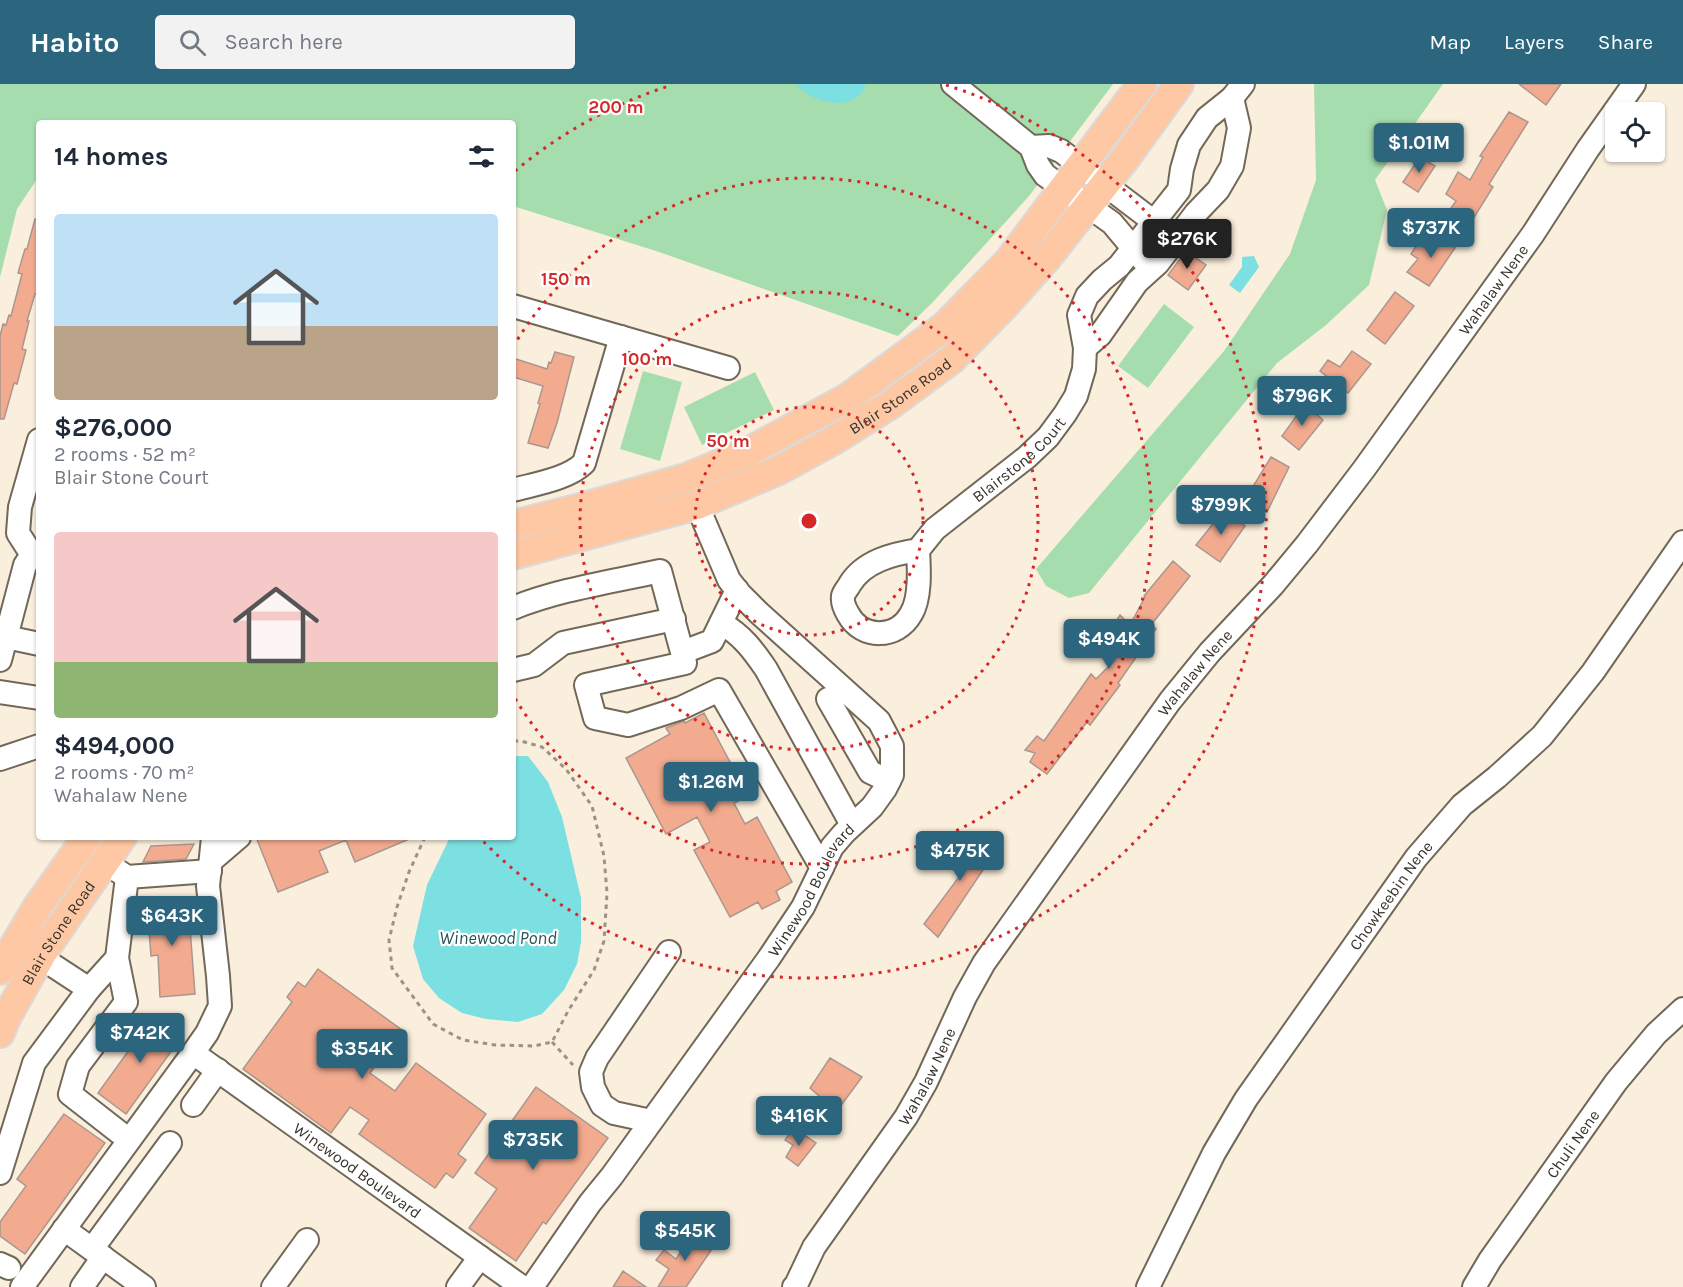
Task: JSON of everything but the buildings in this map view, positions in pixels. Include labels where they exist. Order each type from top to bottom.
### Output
[{"type":"main road","name":"Blair Stone Road","points":[[516,524],[686,478],[748,452],[849,397],[944,327],[1008,262],[1142,84]]},
{"type":"main road","name":"Blair Stone Road","points":[[516,554],[698,505],[779,470],[834,440],[891,404],[952,359],[1041,265],[1179,84]]},
{"type":"main road","points":[[686,478],[698,505]]},
{"type":"main road","name":"Blair Stone Road","points":[[0,969],[38,906],[85,840]]},
{"type":"main road","name":"Blair Stone Road","points":[[0,1033],[40,957],[116,869],[121,840]]},
{"type":"main road","points":[[15,942],[40,957]]},
{"type":"street","points":[[953,84],[1031,147],[1045,175],[1112,224],[1152,269]]},
{"type":"street","name":"Wahalaw Nene","points":[[796,1286],[814,1247],[906,1117],[926,1082],[965,997],[984,963],[1170,701],[1210,652],[1273,585],[1364,469],[1533,234],[1588,149],[1634,84]]},
{"type":"street","points":[[1085,348],[1100,335],[1137,282],[1152,269],[1196,213],[1218,190],[1232,166],[1239,128],[1238,91]]},
{"type":"street","name":"Blairstone Court","points":[[918,550],[935,529],[1027,458],[1048,437],[1065,414],[1076,396],[1084,369],[1085,348],[1079,315],[1087,296],[1134,249],[1179,190],[1182,169],[1190,145],[1207,118],[1238,91]]},
{"type":"street","points":[[1031,147],[1049,146],[1061,151],[1177,238]]},
{"type":"street","points":[[516,307],[728,368]]},
{"type":"street","points":[[516,489],[565,475],[578,469],[584,463],[621,337]]},
{"type":"street","points":[[0,660],[25,565],[36,554],[18,533],[20,507],[36,451]]},
{"type":"street","name":"Winewood Boulevard","points":[[532,1287],[590,1203],[769,958],[803,907],[832,848],[872,807],[892,775],[892,746],[879,721],[759,614],[737,590],[729,580],[698,505]]},
{"type":"street","name":"Chowkeebin Nene","points":[[1148,1287],[1214,1153],[1246,1100],[1416,858],[1462,804],[1497,777],[1542,736],[1593,672],[1683,542]]},
{"type":"street","points":[[516,607],[577,589],[660,571],[685,663],[586,685],[595,718],[627,725],[681,708],[719,690],[822,868]]},
{"type":"street","points":[[683,652],[712,641],[737,590]]},
{"type":"street","points":[[516,669],[534,665],[563,643],[674,619]]},
{"type":"street","points":[[721,623],[750,645],[766,669],[852,825]]},
{"type":"street","points":[[6,637],[36,643]]},
{"type":"street","points":[[0,692],[36,698]]},
{"type":"street","points":[[828,699],[870,772],[889,781]]},
{"type":"street","points":[[0,759],[36,747]]},
{"type":"street","points":[[22,1287],[193,1053],[207,1033],[219,1006],[208,886],[213,840]]},
{"type":"street","points":[[120,1133],[70,1094],[78,1066],[126,1002],[117,958],[116,869],[210,866],[236,840]]},
{"type":"street","points":[[651,1121],[614,1113],[602,1105],[593,1087],[591,1072],[597,1058],[669,952]]},
{"type":"street","points":[[40,957],[89,989]]},
{"type":"street","points":[[0,1173],[34,1063],[89,989],[117,958]]},
{"type":"street","name":"Chuli Nene","points":[[1474,1287],[1490,1260],[1616,1082],[1656,1034],[1683,1009]]},
{"type":"street","name":"Winewood Boulevard","points":[[193,1053],[522,1287]]},
{"type":"street","points":[[193,1105],[218,1070]]},
{"type":"street","points":[[82,1287],[98,1253],[170,1143]]},
{"type":"street","points":[[64,1229],[144,1287]]},
{"type":"street","points":[[273,1287],[307,1240]]},
{"type":"street","points":[[458,1287],[480,1257]]},
{"type":"path","points":[[424,840],[397,907],[389,940],[392,968],[433,1024],[463,1040],[495,1045],[524,1046],[552,1042],[594,970],[604,941],[607,892],[604,856],[592,806],[566,769],[542,747],[516,741]]},
{"type":"green space","points":[[0,84],[1113,84],[1029,196],[933,302],[898,336],[659,252],[516,207],[516,120],[36,120],[36,180],[17,209],[0,277]]},
{"type":"green space","points":[[1314,84],[1443,84],[1375,180],[1387,210],[1369,285],[1326,325],[1277,363],[1089,593],[1069,598],[1046,586],[1036,569],[1224,351],[1290,254],[1316,180]]},
{"type":"green space","points":[[1164,304],[1194,327],[1148,388],[1118,366]]},
{"type":"green space","points":[[643,371],[682,382],[660,461],[620,449]]},
{"type":"green space","points":[[755,372],[774,410],[702,445],[684,407]]},
{"type":"water","points":[[796,84],[866,84],[861,93],[853,99],[833,103],[813,97]]},
{"type":"water","points":[[1254,256],[1259,267],[1240,293],[1229,285],[1242,267],[1242,257]]},
{"type":"water","name":"Winewood Pond","points":[[516,756],[528,756],[548,782],[562,817],[581,898],[581,942],[577,964],[564,990],[542,1014],[518,1022],[486,1019],[462,1013],[439,998],[423,979],[413,946],[427,885],[449,840],[516,840]]}]
